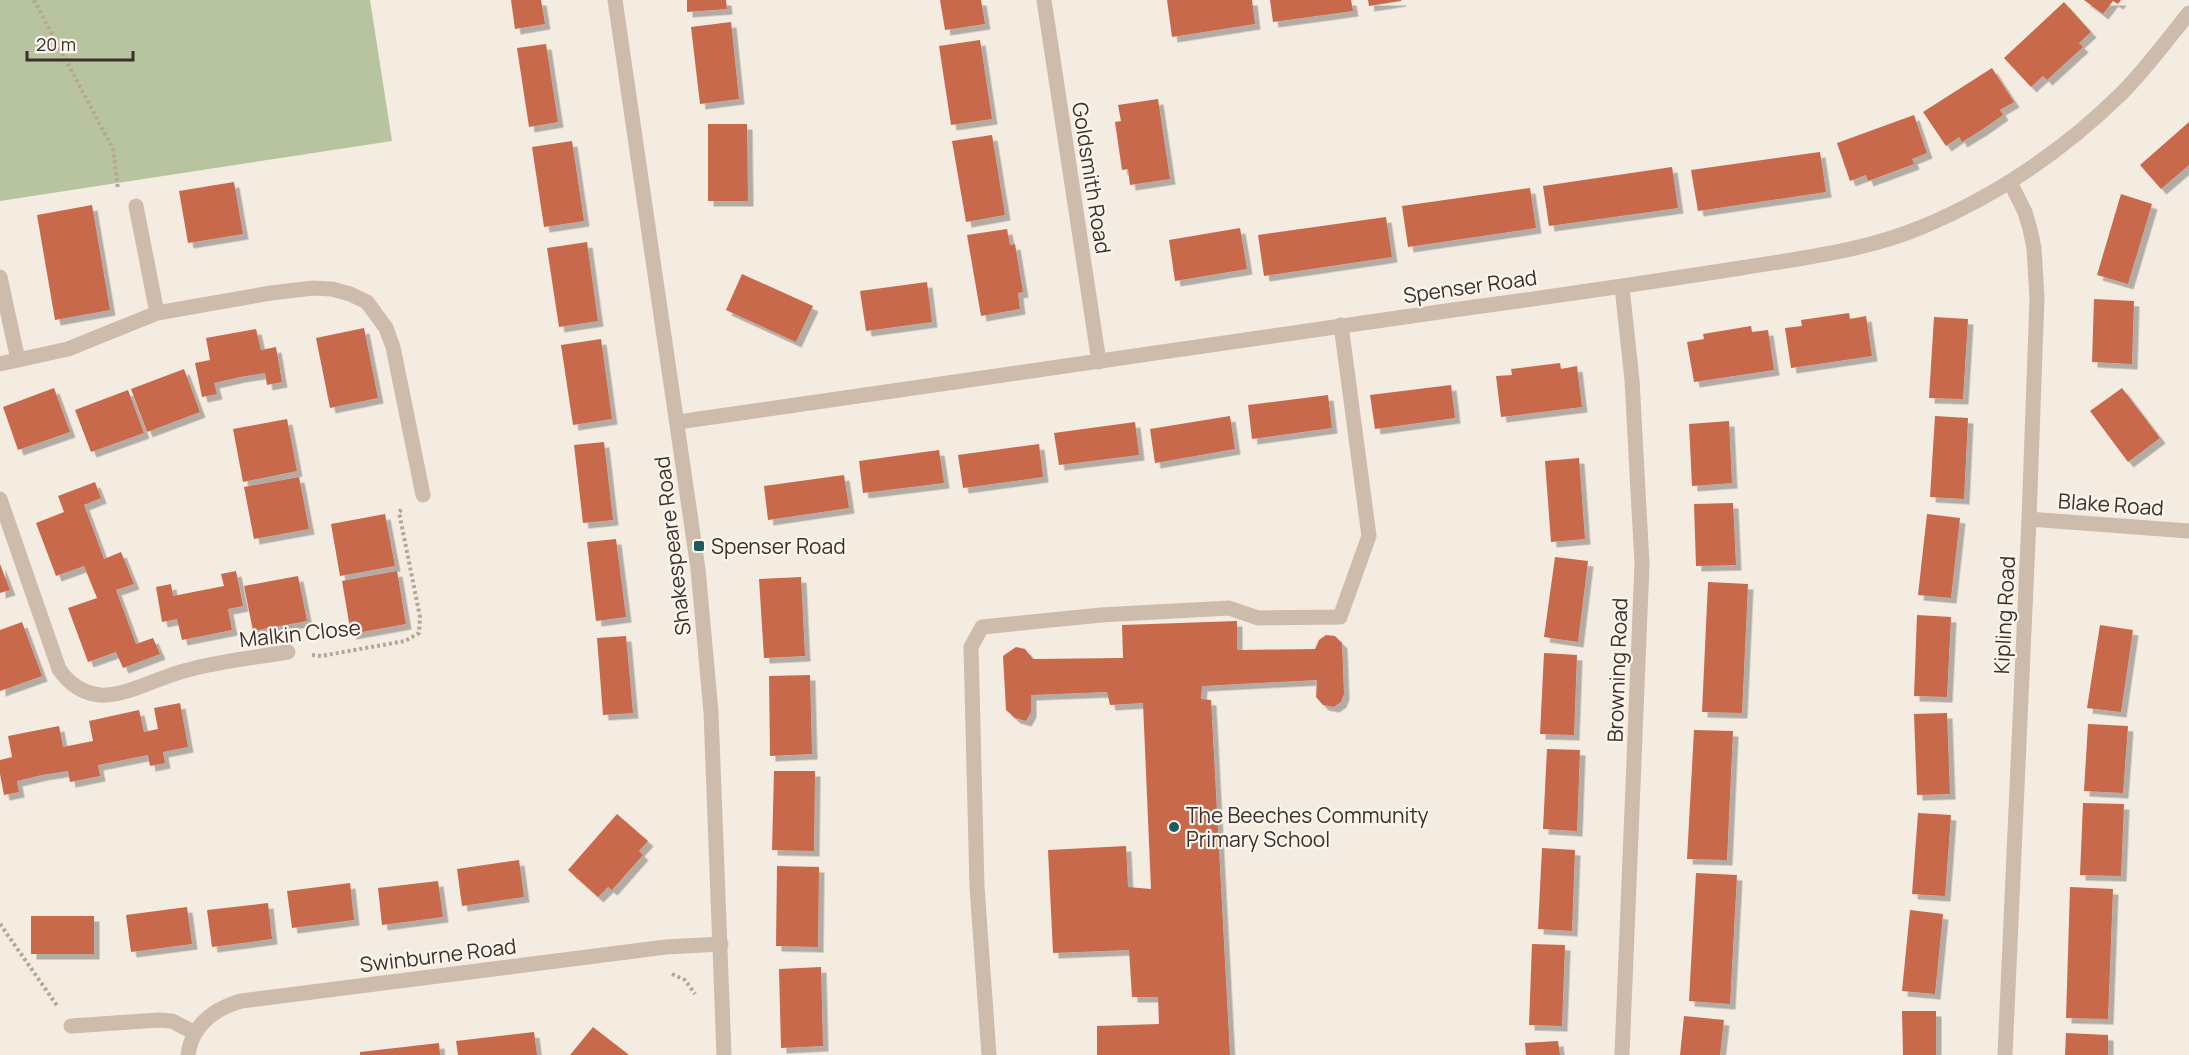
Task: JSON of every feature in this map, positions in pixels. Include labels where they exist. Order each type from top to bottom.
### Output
[{"type":"street","name":"Shakespeare Road","points":[[615,0],[698,569],[711,712],[724,1055]]},
{"type":"street","name":"Goldsmith Road","points":[[1044,0],[1099,362]]},
{"type":"street","name":"Spenser Road","points":[[678,422],[1341,325],[1622,287],[1814,256],[1889,239],[1952,214],[2010,182],[2073,137],[2124,92],[2189,13]]},
{"type":"street","name":"Kipling Road","points":[[2005,1055],[2030,519],[2036,273],[2034,248],[2025,212],[2010,182]]},
{"type":"street","points":[[136,206],[157,313]]},
{"type":"street","points":[[0,277],[18,360]]},
{"type":"street","name":"Browning Road","points":[[1622,287],[1632,380],[1642,564],[1622,1055]]},
{"type":"street","points":[[0,364],[68,349],[157,313],[313,288],[350,294],[367,302],[386,328],[393,347],[423,495]]},
{"type":"street","points":[[989,1055],[977,886],[971,647],[982,627],[1079,617],[1229,608],[1258,618],[1340,616],[1369,536],[1341,325]]},
{"type":"street","name":"Malkin Close","points":[[0,499],[59,669],[67,681],[81,690],[99,695],[115,694],[183,671],[288,652]]},
{"type":"street","name":"Blake Road","points":[[2030,519],[2189,531]]},
{"type":"street","name":"Swinburne Road","points":[[188,1055],[195,1033],[212,1014],[225,1006],[241,1001],[666,946],[721,944]]},
{"type":"street","points":[[71,1026],[159,1020],[172,1022],[195,1033]]},
{"type":"path","points":[[34,0],[113,149],[118,190]]},
{"type":"path","name":"Malkin Close","points":[[288,652],[321,656],[405,641],[419,633],[420,616],[399,512],[423,495]]},
{"type":"path","points":[[0,924],[71,1026]]},
{"type":"green space","points":[[0,0],[370,0],[392,141],[0,201]]},
{"type":"building","points":[[511,0],[541,0],[545,24],[515,29]]},
{"type":"building","points":[[687,0],[726,0],[727,9],[687,12]]},
{"type":"building","points":[[940,0],[981,0],[985,24],[945,30]]},
{"type":"building","points":[[1167,0],[1252,0],[1255,24],[1172,37]]},
{"type":"building","points":[[1270,0],[1351,0],[1353,11],[1273,22]]},
{"type":"building","points":[[1368,0],[1401,0],[1401,1],[1369,6]]},
{"type":"building","points":[[2084,0],[2121,0],[2118,4],[2113,1],[2103,14]]},
{"type":"building","points":[[2064,2],[2091,32],[2079,43],[2083,47],[2047,80],[2043,76],[2031,87],[2004,58]]},
{"type":"building","points":[[731,22],[739,99],[700,104],[691,27]]},
{"type":"building","points":[[980,40],[992,119],[951,125],[939,46]]},
{"type":"building","points":[[546,44],[558,122],[529,127],[517,48]]},
{"type":"building","points":[[1992,68],[2014,102],[2000,110],[2003,115],[1983,129],[1962,142],[1959,137],[1946,146],[1923,112]]},
{"type":"building","points":[[1158,99],[1170,179],[1130,185],[1128,169],[1122,170],[1115,122],[1121,121],[1118,105]]},
{"type":"building","points":[[1914,115],[1927,153],[1912,159],[1914,164],[1868,181],[1866,175],[1850,181],[1837,143]]},
{"type":"building","points":[[2189,122],[2189,165],[2161,189],[2140,165]]},
{"type":"building","points":[[708,124],[747,124],[748,201],[708,201]]},
{"type":"building","points":[[992,135],[1005,215],[966,222],[952,141]]},
{"type":"building","points":[[572,141],[584,221],[544,227],[532,147]]},
{"type":"building","points":[[1820,152],[1826,192],[1698,211],[1691,170]]},
{"type":"building","points":[[1672,167],[1678,208],[1549,226],[1543,186]]},
{"type":"building","points":[[234,182],[243,234],[188,243],[179,191]]},
{"type":"building","points":[[1530,188],[1536,228],[1408,247],[1402,206]]},
{"type":"building","points":[[2121,194],[2152,204],[2128,284],[2097,275]]},
{"type":"building","points":[[92,205],[110,310],[55,320],[37,215]]},
{"type":"building","points":[[1386,217],[1392,257],[1264,276],[1258,235]]},
{"type":"building","points":[[1240,228],[1247,269],[1175,281],[1169,240]]},
{"type":"building","points":[[1007,229],[1010,245],[1015,244],[1023,292],[1018,293],[1020,309],[981,316],[967,235]]},
{"type":"building","points":[[587,242],[598,321],[559,327],[547,248]]},
{"type":"building","points":[[742,274],[813,306],[796,342],[726,310]]},
{"type":"building","points":[[927,282],[932,322],[866,331],[860,291]]},
{"type":"building","points":[[2094,299],[2134,301],[2132,364],[2092,362]]},
{"type":"building","points":[[1849,313],[1850,319],[1866,316],[1872,356],[1791,368],[1785,328],[1802,326],[1801,320]]},
{"type":"building","points":[[1934,317],[1968,319],[1963,399],[1929,398]]},
{"type":"building","points":[[1751,326],[1752,332],[1768,330],[1774,370],[1694,382],[1687,342],[1704,339],[1703,334]]},
{"type":"building","points":[[364,328],[378,398],[330,408],[316,338]]},
{"type":"building","points":[[256,329],[261,350],[276,347],[282,382],[267,385],[265,373],[240,377],[214,383],[217,394],[202,397],[195,363],[210,360],[206,338]]},
{"type":"building","points":[[601,339],[612,419],[573,425],[561,345]]},
{"type":"building","points":[[1560,363],[1561,369],[1577,366],[1582,407],[1501,417],[1496,376],[1512,375],[1511,369]]},
{"type":"building","points":[[184,369],[200,412],[147,432],[131,389]]},
{"type":"building","points":[[1451,385],[1455,418],[1375,429],[1370,395]]},
{"type":"building","points":[[54,388],[70,432],[18,450],[3,407]]},
{"type":"building","points":[[2122,388],[2160,438],[2128,462],[2090,411]]},
{"type":"building","points":[[128,390],[144,433],[91,452],[75,410]]},
{"type":"building","points":[[1328,395],[1332,428],[1252,439],[1248,405]]},
{"type":"building","points":[[1230,416],[1235,449],[1155,463],[1150,429]]},
{"type":"building","points":[[1935,416],[1968,418],[1964,499],[1930,497]]},
{"type":"building","points":[[287,419],[297,471],[243,482],[233,429]]},
{"type":"building","points":[[1729,421],[1732,483],[1692,486],[1689,424]]},
{"type":"building","points":[[1135,422],[1139,455],[1059,465],[1054,433]]},
{"type":"building","points":[[604,442],[613,520],[583,523],[574,445]]},
{"type":"building","points":[[1039,444],[1043,477],[963,488],[958,455]]},
{"type":"building","points":[[939,450],[944,483],[863,493],[859,461]]},
{"type":"building","points":[[1579,458],[1585,539],[1551,542],[1545,461]]},
{"type":"building","points":[[844,475],[849,508],[768,520],[764,486]]},
{"type":"building","points":[[299,477],[309,529],[254,539],[244,487]]},
{"type":"building","points":[[95,482],[101,498],[84,505],[104,559],[121,552],[134,584],[116,590],[136,644],[153,638],[160,654],[123,668],[116,652],[88,662],[68,608],[97,598],[84,566],[56,576],[36,523],[64,512],[58,496]]},
{"type":"building","points":[[1733,503],[1736,565],[1696,566],[1694,504]]},
{"type":"building","points":[[385,514],[395,566],[340,576],[331,524]]},
{"type":"building","points":[[1927,514],[1960,518],[1951,598],[1918,595]]},
{"type":"building","points":[[616,539],[626,617],[596,621],[587,542]]},
{"type":"building","points":[[1555,557],[1588,561],[1578,642],[1544,637]]},
{"type":"building","points":[[0,564],[10,590],[0,593]]},
{"type":"building","points":[[236,571],[243,606],[228,609],[232,630],[182,640],[177,619],[162,622],[156,587],[171,584],[173,596],[224,586],[221,574]]},
{"type":"building","points":[[397,571],[406,624],[351,634],[342,581]]},
{"type":"building","points":[[298,576],[307,621],[253,631],[244,586]]},
{"type":"building","points":[[801,577],[805,656],[764,658],[759,579]]},
{"type":"building","points":[[1708,582],[1748,584],[1742,713],[1702,712]]},
{"type":"building","points":[[1917,615],[1951,617],[1947,697],[1914,696]]},
{"type":"building","points":[[1237,621],[1237,650],[1315,649],[1319,640],[1326,635],[1335,636],[1342,643],[1344,694],[1341,702],[1334,707],[1323,705],[1316,697],[1317,680],[1202,686],[1201,699],[1211,700],[1230,1055],[1097,1055],[1097,1026],[1159,1024],[1158,997],[1132,997],[1129,950],[1053,953],[1048,850],[1126,846],[1128,887],[1151,889],[1143,703],[1110,705],[1107,692],[1031,695],[1031,712],[1026,721],[1015,718],[1006,710],[1003,656],[1016,647],[1025,649],[1033,659],[1123,658],[1122,625]]},
{"type":"building","points":[[22,622],[42,676],[0,691],[0,630]]},
{"type":"building","points":[[2100,625],[2133,630],[2121,712],[2087,708]]},
{"type":"building","points":[[626,636],[633,713],[603,715],[597,638]]},
{"type":"building","points":[[1544,653],[1577,655],[1574,735],[1540,734]]},
{"type":"building","points":[[810,675],[812,754],[770,756],[769,676]]},
{"type":"building","points":[[180,703],[188,747],[163,752],[165,763],[150,766],[148,755],[98,765],[100,776],[70,782],[68,771],[42,775],[17,781],[19,792],[4,795],[0,760],[12,757],[8,736],[59,726],[63,747],[93,741],[89,721],[139,710],[144,732],[158,729],[154,708]]},
{"type":"building","points":[[1947,713],[1950,794],[1917,795],[1914,714]]},
{"type":"building","points":[[2088,724],[2128,726],[2123,793],[2084,791]]},
{"type":"building","points":[[1694,730],[1733,731],[1727,860],[1687,859]]},
{"type":"building","points":[[1547,749],[1580,750],[1577,831],[1543,829]]},
{"type":"building","points":[[774,771],[815,771],[814,851],[772,850]]},
{"type":"building","points":[[2083,803],[2124,804],[2121,876],[2080,875]]},
{"type":"building","points":[[1918,813],[1951,815],[1945,896],[1912,894]]},
{"type":"building","points":[[617,814],[648,841],[639,851],[643,855],[612,890],[608,887],[598,897],[568,870]]},
{"type":"building","points":[[1542,848],[1575,850],[1572,931],[1538,929]]},
{"type":"building","points":[[519,860],[524,897],[462,906],[457,869]]},
{"type":"building","points":[[777,866],[819,867],[818,947],[776,946]]},
{"type":"building","points":[[1696,873],[1737,875],[1730,1004],[1689,1001]]},
{"type":"building","points":[[438,881],[443,917],[382,925],[378,888]]},
{"type":"building","points":[[350,883],[354,920],[292,928],[287,891]]},
{"type":"building","points":[[2070,887],[2113,889],[2108,1019],[2066,1018]]},
{"type":"building","points":[[268,903],[272,939],[212,947],[207,910]]},
{"type":"building","points":[[187,907],[192,944],[131,952],[126,915]]},
{"type":"building","points":[[1910,910],[1943,914],[1935,994],[1902,991]]},
{"type":"building","points":[[31,916],[94,916],[94,954],[31,954]]},
{"type":"building","points":[[1532,944],[1565,945],[1562,1026],[1529,1025]]},
{"type":"building","points":[[821,967],[823,1046],[781,1048],[779,969]]},
{"type":"building","points":[[1902,1011],[1936,1011],[1936,1055],[1903,1055]]},
{"type":"building","points":[[1684,1016],[1724,1020],[1720,1055],[1680,1055]]},
{"type":"building","points":[[593,1027],[624,1051],[629,1055],[570,1055]]},
{"type":"building","points":[[534,1032],[537,1055],[458,1055],[456,1041]]},
{"type":"building","points":[[2066,1033],[2108,1035],[2108,1055],[2065,1055]]},
{"type":"building","points":[[1558,1041],[1560,1055],[1526,1055],[1525,1043]]},
{"type":"building","points":[[439,1043],[440,1055],[360,1055],[360,1052]]},
{"type":"place","name":"Spenser Road","points":[[699,546]]},
{"type":"place","name":"The Beeches Community Primary School","points":[[1174,827]]}]
